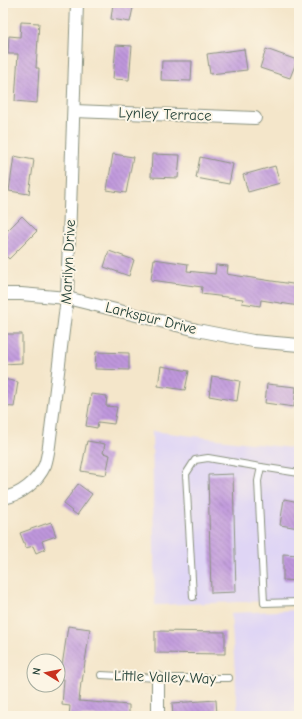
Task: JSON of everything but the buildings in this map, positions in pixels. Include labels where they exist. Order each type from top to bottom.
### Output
[{"type":"street","name":"Marilyn Drive","points":[[3,498],[22,491],[32,484],[40,474],[45,464],[49,446],[67,298],[77,3]]},
{"type":"street","name":"Lynley Terrace","points":[[74,111],[255,118]]},
{"type":"street","name":"Larkspur Drive","points":[[3,294],[67,298],[197,330],[253,340],[299,345]]},
{"type":"street","points":[[158,678],[158,716]]},
{"type":"lane","points":[[193,597],[186,474],[195,460],[208,458],[299,473]]},
{"type":"lane","points":[[261,467],[258,481],[264,603],[299,602]]},
{"type":"lane","name":"Little Valley Way","points":[[101,675],[158,678],[229,678]]},
{"type":"shaded area","points":[[152,431],[299,449],[299,600],[155,605]]},
{"type":"shaded area","points":[[299,610],[299,716],[238,716],[231,613]]}]
